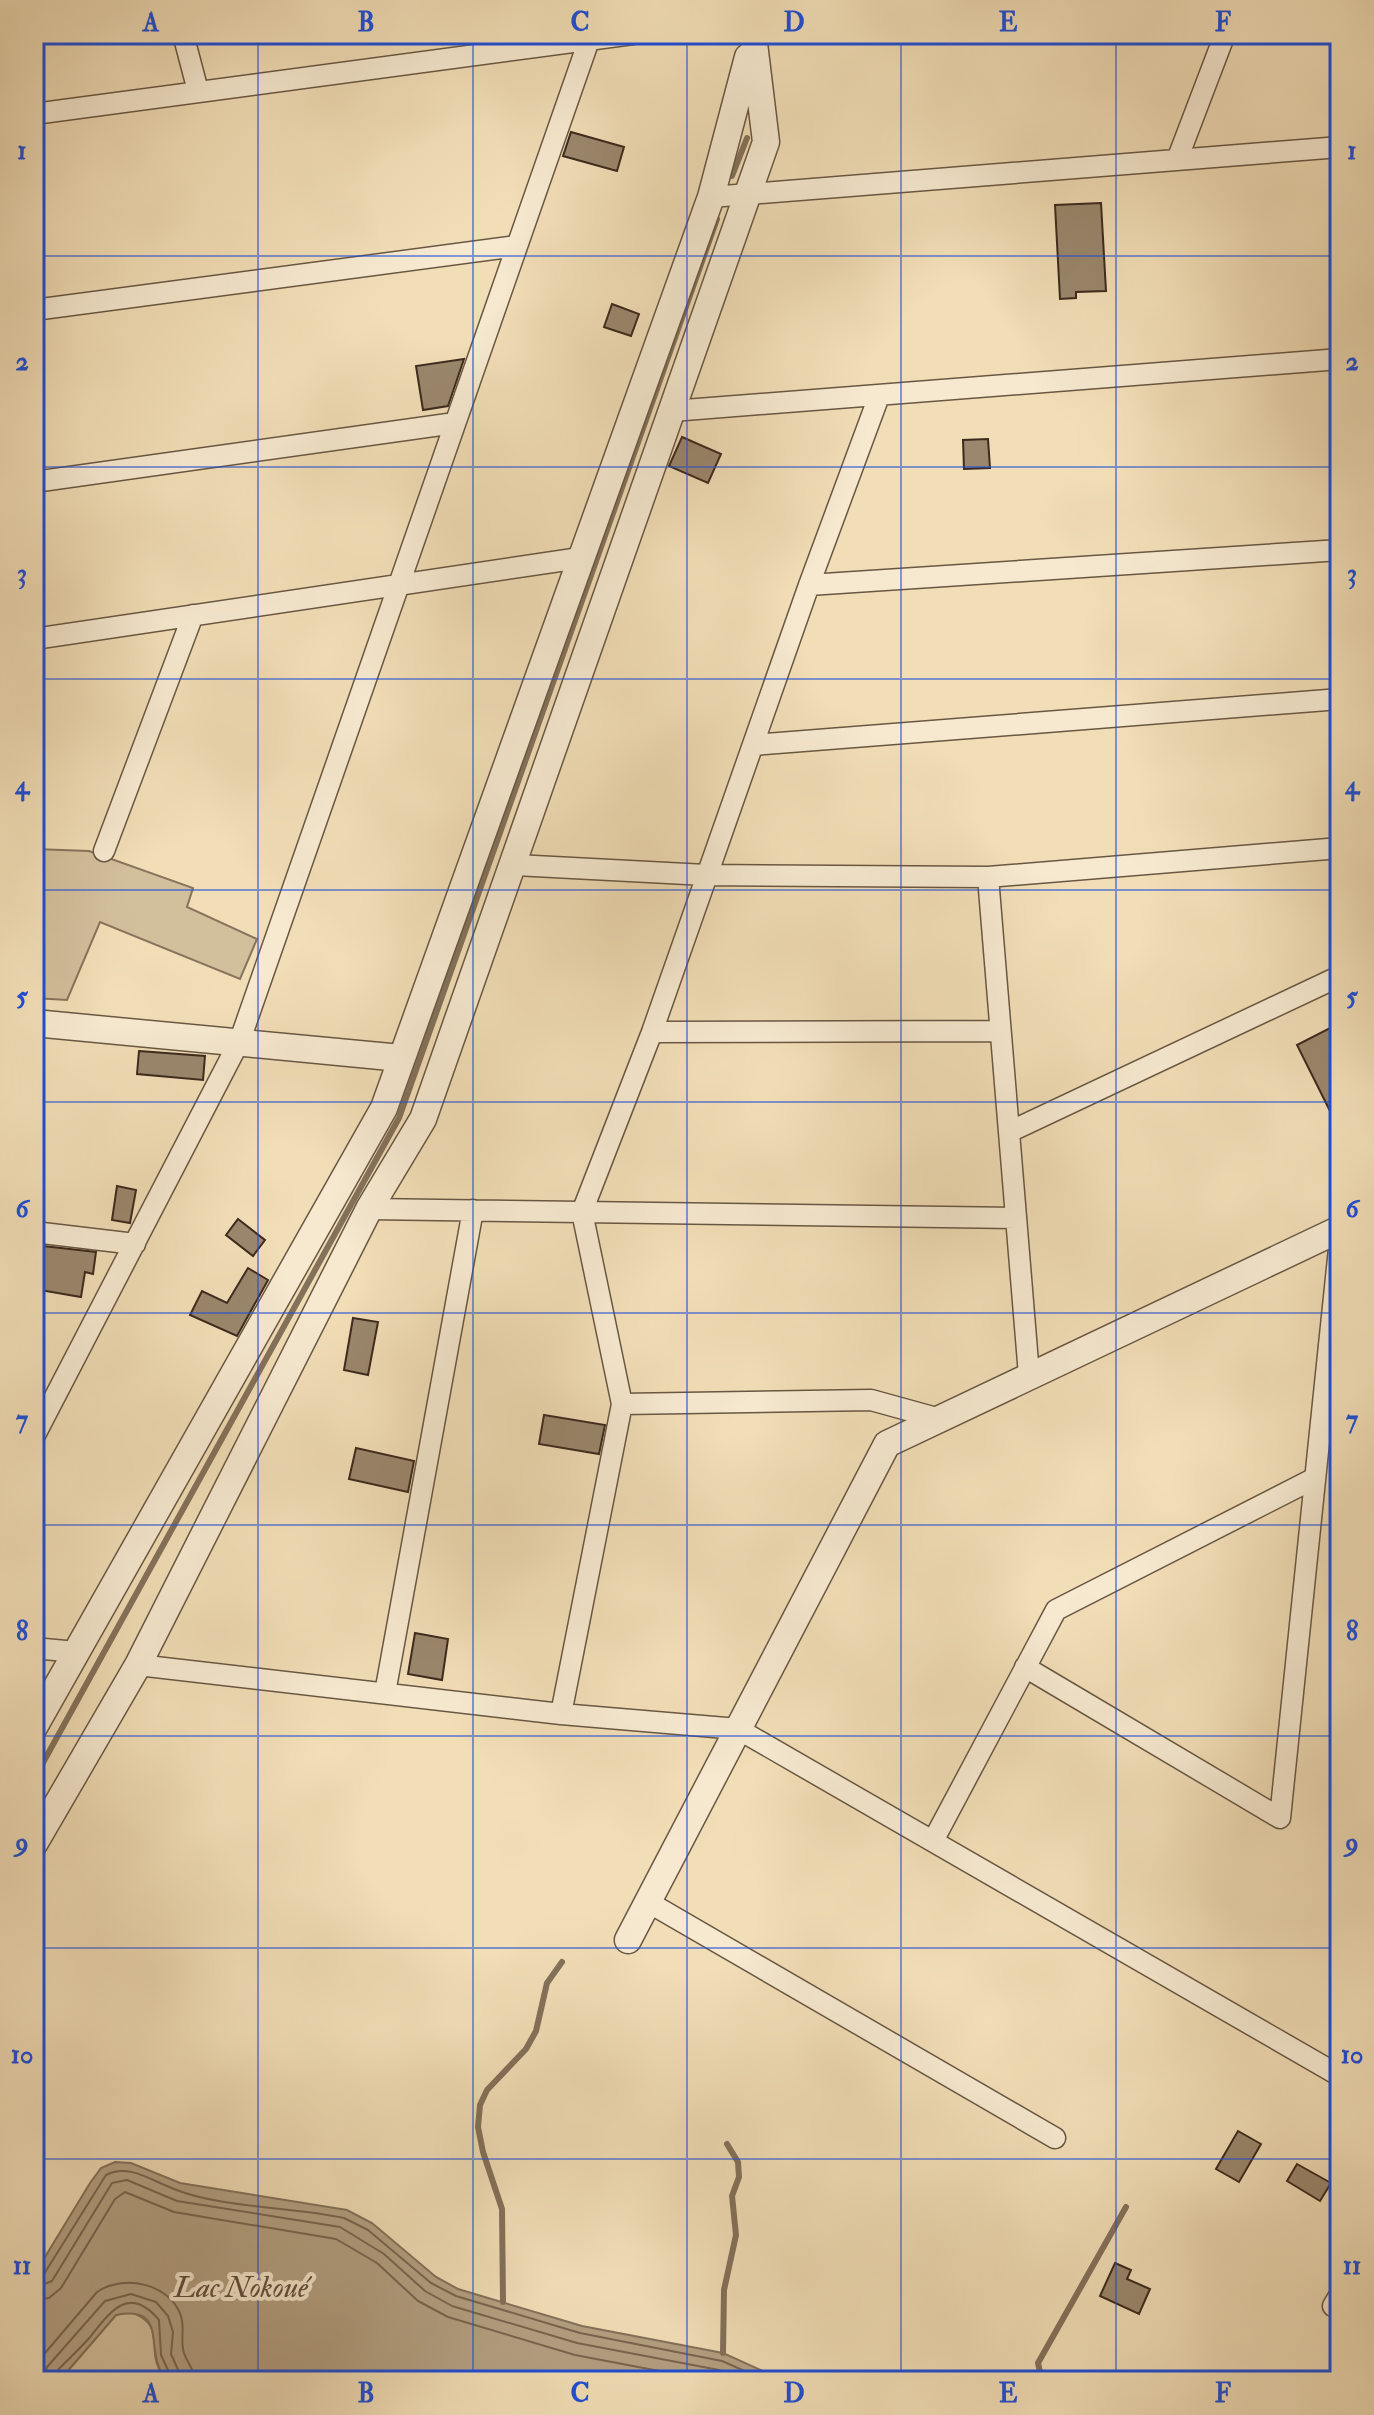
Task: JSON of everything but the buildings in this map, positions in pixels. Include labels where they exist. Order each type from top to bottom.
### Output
[{"type":"street","points":[[183,34],[198,91]]},
{"type":"street","points":[[34,114],[633,34]]},
{"type":"street","points":[[1177,160],[1225,34]]},
{"type":"street","points":[[34,1844],[138,1665],[369,1209],[423,1119],[515,865],[766,142],[753,35]]},
{"type":"street","points":[[34,1727],[384,1108],[711,197],[736,112],[753,35]]},
{"type":"street","points":[[36,1428],[240,1040],[402,584],[589,40]]},
{"type":"street","points":[[711,197],[1340,147]]},
{"type":"street","points":[[34,310],[517,246]]},
{"type":"street","points":[[672,411],[1340,359]]},
{"type":"street","points":[[561,1714],[622,1404],[582,1212],[652,1032],[879,396]]},
{"type":"street","points":[[34,482],[455,423]]},
{"type":"street","points":[[809,585],[1340,550]]},
{"type":"street","points":[[34,639],[580,558]]},
{"type":"street","points":[[104,851],[193,615]]},
{"type":"street","points":[[753,745],[1340,699]]},
{"type":"street","points":[[515,865],[706,875],[988,877],[1340,848]]},
{"type":"street","points":[[988,877],[1029,1375]]},
{"type":"street","points":[[1009,1132],[1340,976]]},
{"type":"street","points":[[34,1023],[240,1040],[401,1058]]},
{"type":"street","points":[[652,1032],[1000,1031]]},
{"type":"street","points":[[369,1209],[1016,1218]]},
{"type":"street","points":[[385,1693],[473,1210]]},
{"type":"street","points":[[628,1940],[887,1444],[1340,1229]]},
{"type":"street","points":[[34,1232],[135,1244]]},
{"type":"street","points":[[1025,1667],[1280,1818],[1340,1239]]},
{"type":"street","points":[[622,1404],[871,1400],[940,1419]]},
{"type":"street","points":[[933,1841],[1056,1610],[1315,1478]]},
{"type":"street","points":[[34,1648],[76,1652]]},
{"type":"street","points":[[138,1665],[561,1714],[738,1729],[1340,2076]]},
{"type":"street","points":[[648,1902],[1055,2138]]},
{"type":"street","points":[[1340,2294],[1333,2306],[1340,2309]]},
{"type":"shaded area","points":[[34,849],[89,851],[193,888],[187,907],[257,939],[240,979],[100,922],[67,1000],[34,998]]},
{"type":"shaded area","points":[[130,2312],[150,2325],[156,2361],[168,2381],[59,2381],[116,2315]]},
{"type":"water","name":"Lac Nokoué","points":[[115,2162],[131,2163],[180,2183],[347,2210],[372,2223],[436,2277],[458,2289],[582,2326],[723,2353],[785,2381],[168,2381],[156,2358],[150,2324],[144,2317],[133,2314],[116,2315],[59,2381],[34,2381],[34,2275],[90,2183],[101,2168]]},
{"type":"waterway","points":[[732,176],[747,138]]},
{"type":"waterway","points":[[34,1779],[399,1118],[717,219]]},
{"type":"waterway","points":[[503,2302],[502,2209],[483,2152],[478,2127],[480,2105],[487,2090],[526,2049],[536,2031],[547,1983],[562,1962]]},
{"type":"waterway","points":[[723,2353],[724,2290],[736,2235],[732,2196],[739,2177],[738,2162],[727,2144]]},
{"type":"waterway","points":[[1042,2381],[1038,2363],[1126,2207]]}]
